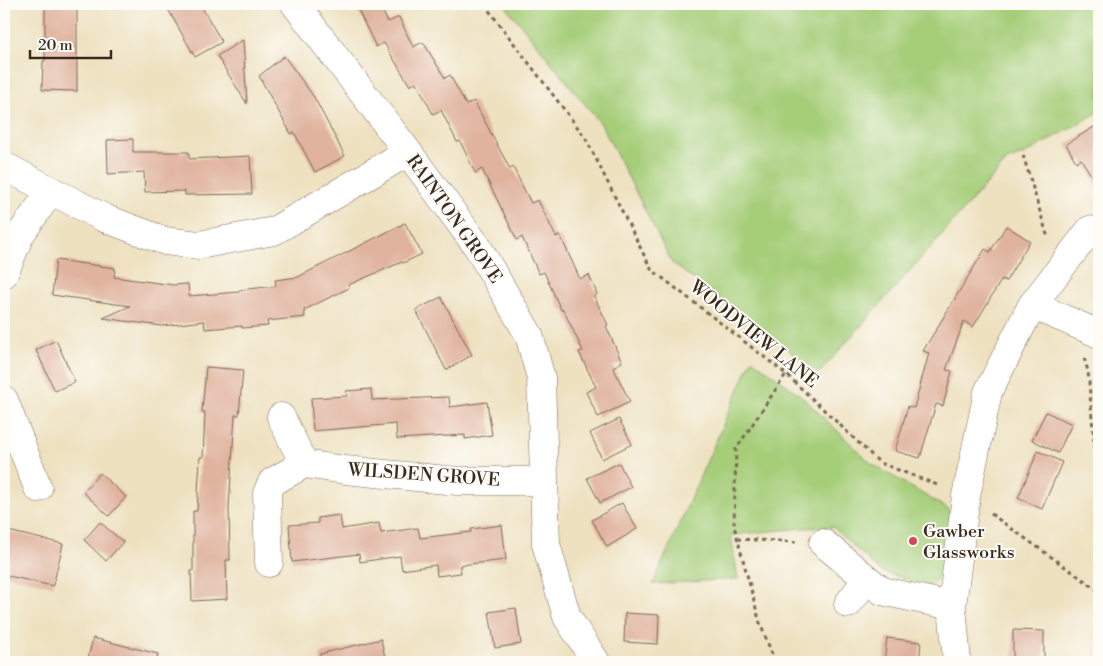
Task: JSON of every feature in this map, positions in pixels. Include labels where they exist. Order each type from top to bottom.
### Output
[{"type":"street","name":"RAINTON GROVE","points":[[295,4],[477,246],[529,336],[541,378],[546,544],[567,617],[596,662]]},
{"type":"street","points":[[4,166],[50,192],[104,218],[165,240],[199,245],[274,231],[408,152]]},
{"type":"street","points":[[4,274],[20,235],[50,192]]},
{"type":"street","points":[[957,662],[952,606],[966,496],[988,392],[1032,305],[1090,230]]},
{"type":"street","points":[[1032,305],[1099,334]]},
{"type":"street","points":[[4,400],[38,488]]},
{"type":"street","points":[[269,563],[267,493],[272,482],[304,464],[281,417]]},
{"type":"street","name":"WILSDEN GROVE","points":[[304,464],[345,470],[457,480],[544,481]]},
{"type":"street","points":[[823,543],[882,591],[952,606]]},
{"type":"street","points":[[848,604],[867,579]]},
{"type":"path","name":"WOODVIEW LANE","points":[[484,4],[585,137],[651,269],[786,374],[880,463],[966,496],[1099,591]]},
{"type":"path","points":[[775,662],[760,624],[736,539],[734,526],[736,449],[786,374]]},
{"type":"path","points":[[736,539],[823,543]]},
{"type":"green space","points":[[504,4],[1099,4],[1099,112],[1023,155],[1007,161],[819,373],[672,263],[601,124]]},
{"type":"green space","points":[[752,359],[800,395],[872,464],[948,509],[952,521],[942,575],[929,586],[880,571],[833,527],[731,535],[738,579],[653,584]]},
{"type":"building","points":[[45,4],[77,4],[77,91],[42,90],[43,61],[45,61]]},
{"type":"building","points":[[165,4],[200,4],[222,42],[195,57]]},
{"type":"building","points":[[355,4],[379,4],[388,22],[399,17],[413,47],[423,42],[445,78],[450,75],[466,105],[474,101],[510,169],[513,167],[531,203],[538,200],[556,237],[560,235],[580,279],[589,275],[597,294],[594,296],[608,325],[606,326],[622,362],[613,367],[630,402],[598,417],[586,392],[596,387],[579,352],[583,351],[563,309],[561,310],[544,272],[539,274],[522,237],[517,240],[482,169],[475,173],[460,141],[457,142],[441,110],[433,114],[416,82],[410,86],[384,43],[376,47]]},
{"type":"building","points":[[243,40],[247,104],[217,56]]},
{"type":"building","points":[[284,56],[314,97],[345,156],[315,172],[294,132],[291,134],[259,76]]},
{"type":"building","points":[[1099,124],[1099,188],[1081,159],[1076,162],[1066,144]]},
{"type":"building","points":[[133,139],[133,152],[189,152],[189,159],[250,156],[252,194],[185,195],[185,191],[145,192],[144,172],[108,174],[107,140]]},
{"type":"building","points":[[405,223],[422,254],[348,285],[349,288],[304,310],[305,317],[267,321],[268,326],[205,329],[204,321],[162,326],[103,318],[130,306],[52,295],[56,260],[115,268],[114,277],[173,285],[188,284],[189,296],[239,292],[239,290],[276,286],[275,280],[298,277]]},
{"type":"building","points":[[1006,226],[1030,241],[1006,281],[1002,279],[973,327],[964,321],[946,370],[952,371],[943,406],[936,404],[920,458],[895,451],[908,406],[914,408],[929,353],[923,351],[985,249],[990,252]]},
{"type":"building","points":[[441,297],[472,355],[446,370],[416,310]]},
{"type":"building","points":[[56,340],[75,382],[55,391],[36,350]]},
{"type":"building","points":[[206,367],[243,370],[239,415],[235,415],[229,507],[230,560],[226,560],[227,599],[192,601],[193,511],[197,511],[200,457],[203,457],[205,412],[202,412]]},
{"type":"building","points":[[371,389],[372,400],[449,397],[450,407],[487,402],[492,435],[465,439],[465,435],[397,439],[396,424],[313,431],[311,398],[347,396],[346,391]]},
{"type":"building","points":[[1046,412],[1072,424],[1058,453],[1032,440]]},
{"type":"building","points":[[619,419],[632,444],[602,459],[590,433]]},
{"type":"building","points":[[1038,451],[1062,462],[1042,509],[1018,498]]},
{"type":"building","points":[[619,463],[631,487],[600,503],[587,478]]},
{"type":"building","points":[[100,473],[126,497],[109,516],[83,492]]},
{"type":"building","points":[[622,503],[637,529],[607,547],[592,520]]},
{"type":"building","points":[[340,515],[342,529],[379,523],[381,533],[418,528],[420,538],[471,532],[471,529],[502,525],[506,560],[460,565],[461,573],[437,576],[436,565],[402,570],[400,556],[360,562],[359,554],[292,562],[289,525],[318,523],[318,518]]},
{"type":"building","points":[[100,522],[123,542],[106,561],[84,540]]},
{"type":"building","points":[[4,530],[63,544],[53,586],[4,575]]},
{"type":"building","points":[[516,608],[521,644],[495,648],[489,612]]},
{"type":"building","points":[[625,613],[659,615],[658,644],[624,642]]},
{"type":"building","points":[[1013,630],[1044,631],[1044,662],[1013,662]]},
{"type":"building","points":[[93,638],[158,654],[157,662],[87,662]]},
{"type":"building","points":[[887,638],[921,642],[919,662],[884,662]]},
{"type":"building","points":[[381,639],[386,662],[321,662],[320,654]]},
{"type":"place","name":"Gawber Glassworks","points":[[913,541]]}]
